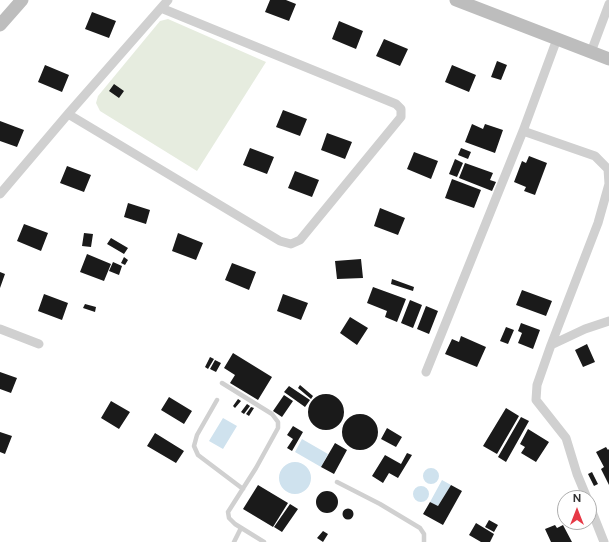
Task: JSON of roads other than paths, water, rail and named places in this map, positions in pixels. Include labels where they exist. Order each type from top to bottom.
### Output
[{"type":"street","points":[[0,25],[22,0]]},
{"type":"street","points":[[0,194],[168,0]]},
{"type":"street","points":[[456,0],[609,59]]},
{"type":"street","points":[[591,52],[609,4]]},
{"type":"street","points":[[68,114],[280,241],[291,244],[300,240],[402,118],[401,109],[396,104],[161,8]]},
{"type":"street","points":[[426,372],[523,131],[557,39]]},
{"type":"street","points":[[523,131],[595,156],[608,169],[609,184],[598,223],[551,345],[537,386],[536,400],[566,438],[584,490]]},
{"type":"street","points":[[551,345],[609,321]]},
{"type":"street","points":[[0,329],[39,344]]},
{"type":"street","points":[[597,524],[604,542]]},
{"type":"lane","points":[[222,383],[272,414],[278,422],[278,428],[228,512],[229,518],[235,524],[264,542]]},
{"type":"lane","points":[[217,400],[197,435],[194,446],[198,455],[243,489]]},
{"type":"lane","points":[[336,482],[380,504],[420,528],[424,534],[424,542]]},
{"type":"lane","points":[[234,542],[241,528]]},
{"type":"water","points":[[223,418],[237,426],[223,449],[209,441]]},
{"type":"water","points":[[302,439],[328,454],[321,467],[295,452]]},
{"type":"water","points":[[292,462],[298,462],[308,469],[311,478],[310,484],[304,491],[298,494],[292,494],[282,487],[279,481],[279,475],[286,465]]},
{"type":"water","points":[[428,468],[434,468],[439,473],[437,482],[434,484],[428,484],[423,479],[423,473]]},
{"type":"water","points":[[442,480],[451,485],[438,506],[430,502]]},
{"type":"water","points":[[418,486],[424,486],[429,491],[427,500],[424,502],[418,502],[413,497],[413,491]]}]
